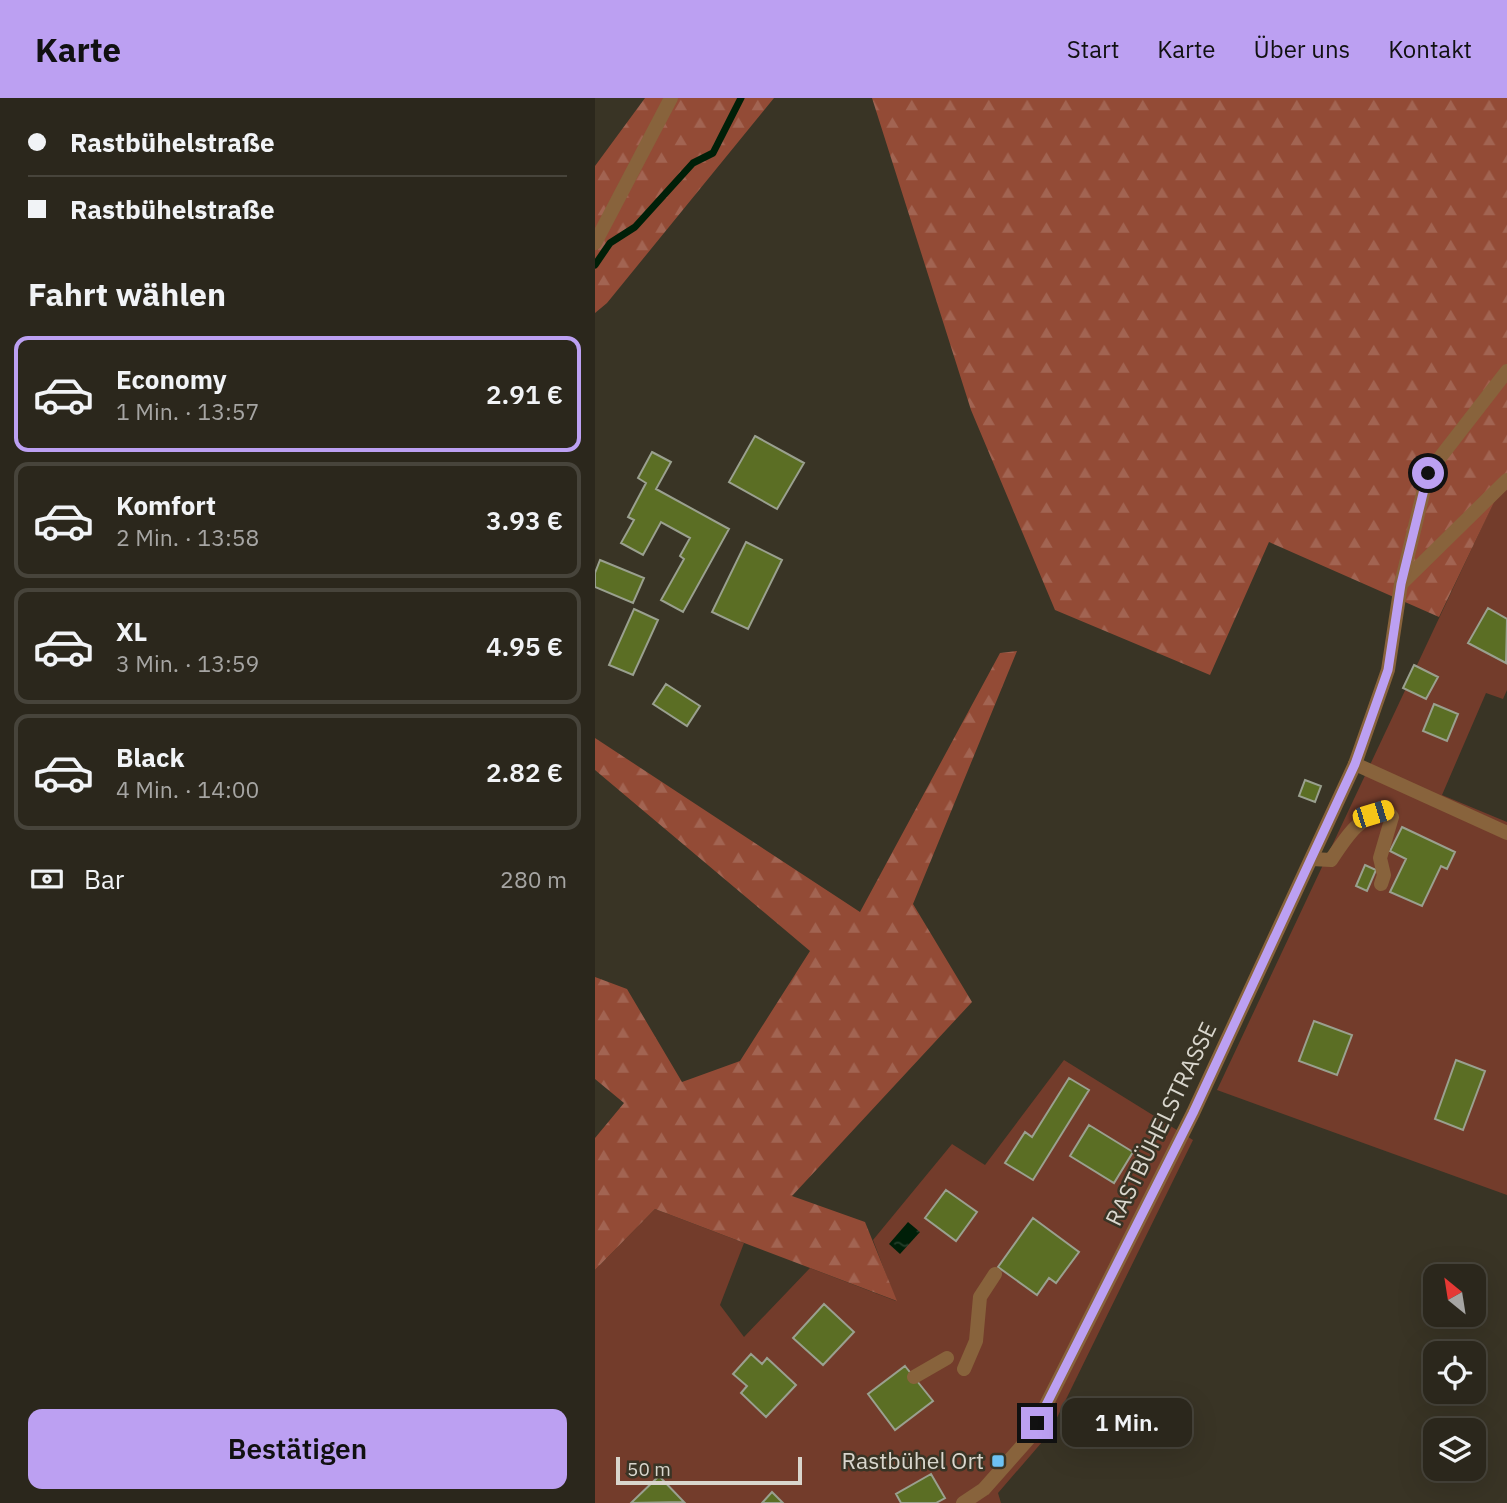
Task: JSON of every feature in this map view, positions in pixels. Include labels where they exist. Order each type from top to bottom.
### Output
[{"type":"street","points":[[595,243],[671,98]]},
{"type":"street","name":"RASTBÜHELSTRASSE","points":[[963,1503],[986,1496],[1030,1437],[1193,1113],[1355,764],[1388,670],[1401,584],[1428,473],[1507,370]]},
{"type":"street","points":[[1401,584],[1507,480]]},
{"type":"street","points":[[1355,764],[1507,833]]},
{"type":"street","points":[[1312,859],[1331,860],[1353,826],[1387,809],[1392,817],[1380,858],[1384,875],[1381,884]]},
{"type":"street","points":[[964,1369],[976,1341],[980,1297],[995,1274]]},
{"type":"street","points":[[914,1377],[947,1358]]},
{"type":"shaded area","points":[[1507,487],[1507,690],[1503,699],[1486,693],[1442,795],[1507,822],[1507,1195],[1217,1090],[1497,495]]},
{"type":"shaded area","points":[[1064,1060],[1193,1140],[1049,1434],[998,1493],[1001,1503],[595,1503],[595,1270],[655,1209],[744,1243],[720,1305],[744,1337],[810,1268],[896,1301],[873,1240],[952,1144],[985,1165]]},
{"type":"green space","points":[[645,98],[774,98],[607,303],[595,313],[595,166]]},
{"type":"green space","points":[[872,98],[1507,98],[1507,487],[1497,496],[1439,617],[1269,542],[1210,675],[1055,610],[971,410]]},
{"type":"green space","points":[[1017,651],[913,904],[972,1002],[792,1196],[865,1222],[897,1301],[655,1209],[595,1270],[595,1138],[624,1103],[595,1079],[595,977],[627,989],[682,1082],[740,1061],[810,951],[595,770],[595,738],[860,912],[1000,653]]},
{"type":"water","points":[[908,1222],[920,1232],[900,1254],[889,1244]]},
{"type":"building","points":[[755,436],[804,463],[777,509],[729,482]]},
{"type":"building","points":[[652,452],[671,462],[656,489],[729,529],[683,612],[661,600],[684,559],[680,556],[690,538],[661,522],[643,555],[621,543],[634,520],[628,517],[646,483],[638,478]]},
{"type":"building","points":[[746,542],[782,560],[748,629],[712,612]]},
{"type":"building","points":[[600,560],[644,578],[633,603],[595,587],[595,573]]},
{"type":"building","points":[[1488,608],[1507,619],[1506,663],[1468,643]]},
{"type":"building","points":[[634,609],[658,620],[633,675],[609,665]]},
{"type":"building","points":[[1414,665],[1438,677],[1426,699],[1403,688]]},
{"type":"building","points":[[666,684],[700,706],[687,726],[653,704]]},
{"type":"building","points":[[1434,704],[1458,714],[1447,741],[1423,731]]},
{"type":"building","points":[[1305,780],[1321,786],[1315,802],[1299,796]]},
{"type":"building","points":[[1402,827],[1455,852],[1447,869],[1441,866],[1422,906],[1390,892],[1406,859],[1390,851]]},
{"type":"building","points":[[1365,865],[1376,870],[1367,891],[1356,886]]},
{"type":"building","points":[[1314,1021],[1352,1035],[1337,1075],[1299,1061]]},
{"type":"building","points":[[1456,1060],[1485,1071],[1463,1130],[1435,1119]]},
{"type":"building","points":[[1069,1078],[1089,1090],[1033,1180],[1005,1163],[1025,1132],[1032,1137]]},
{"type":"building","points":[[1089,1125],[1133,1152],[1114,1183],[1070,1156]]},
{"type":"building","points":[[946,1190],[977,1212],[956,1241],[925,1218]]},
{"type":"building","points":[[1033,1218],[1079,1252],[1056,1283],[1049,1278],[1037,1295],[998,1267]]},
{"type":"building","points":[[824,1304],[854,1332],[823,1365],[793,1338]]},
{"type":"building","points":[[751,1354],[762,1364],[767,1358],[796,1385],[766,1417],[741,1393],[747,1386],[733,1374]]},
{"type":"building","points":[[905,1366],[933,1401],[895,1430],[868,1394]]},
{"type":"building","points":[[931,1474],[945,1498],[936,1503],[901,1503],[896,1494]]},
{"type":"building","points":[[659,1476],[684,1502],[631,1503]]},
{"type":"building","points":[[772,1492],[783,1503],[762,1503]]},
{"type":"waterway","points":[[595,265],[610,243],[635,227],[693,163],[713,153],[741,98]]},
{"type":"place","name":"Rastbühel Ort","points":[[998,1461]]},
{"type":"route","points":[[1037,1423],[1193,1113],[1355,764],[1388,670],[1401,584],[1428,473]]}]
